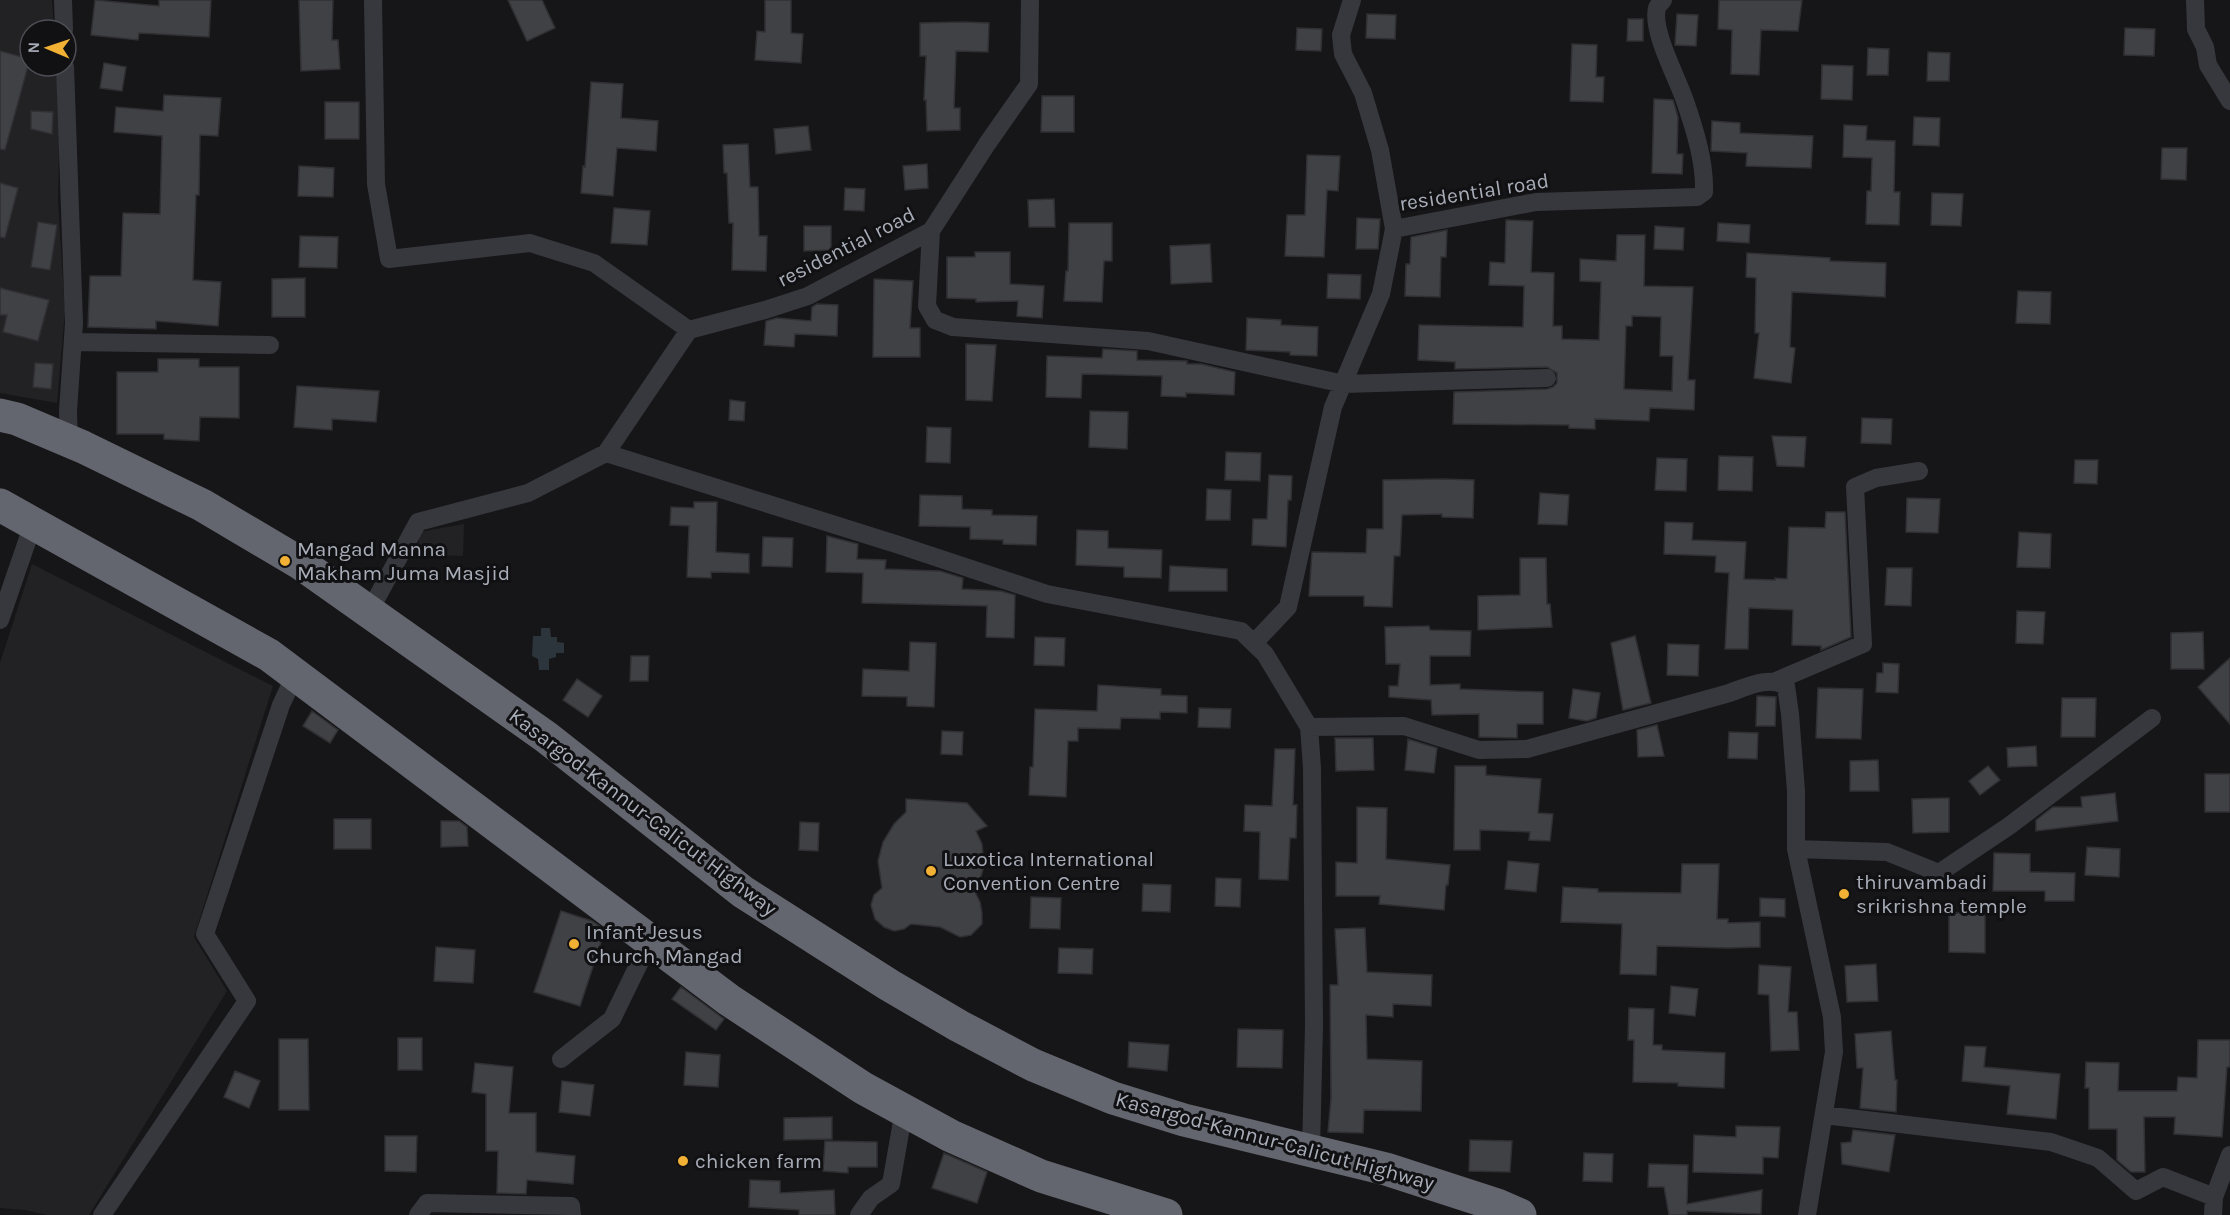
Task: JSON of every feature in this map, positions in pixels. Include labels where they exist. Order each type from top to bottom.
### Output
[{"type":"highway","name":"Kasargod-Kannur-Calicut Highway","points":[[0,415],[17,419],[69,441],[202,505],[300,563],[546,737],[743,892],[890,985],[959,1026],[1033,1065],[1113,1098],[1184,1120],[1386,1169],[1497,1205],[1520,1215]]},
{"type":"highway","points":[[0,505],[269,655],[729,1000],[863,1088],[951,1136],[1041,1176],[1166,1215]]},
{"type":"street","points":[[63,0],[64,18]]},
{"type":"street","points":[[369,612],[418,522],[528,493],[606,453],[689,330],[594,263],[530,243],[389,259],[376,184],[373,0]]},
{"type":"street","name":"residential road","points":[[689,330],[808,296],[931,231],[1029,84],[1030,0]]},
{"type":"street","name":"residential road","points":[[1352,0],[1341,35],[1343,54],[1363,93],[1380,150],[1394,229],[1536,202],[1697,197],[1704,192],[1700,153],[1685,100],[1668,62],[1659,33],[1657,8],[1663,0]]},
{"type":"street","points":[[2195,0],[2196,29],[2205,47],[2208,65],[2230,101]]},
{"type":"street","points":[[65,78],[74,323],[68,411],[69,441]]},
{"type":"street","points":[[1254,643],[1288,607],[1333,407],[1382,294],[1394,229]]},
{"type":"street","points":[[931,231],[927,306],[935,320],[953,327],[1148,341],[1344,384],[1547,378]]},
{"type":"street","points":[[73,342],[270,345]]},
{"type":"street","points":[[606,453],[1047,594],[1241,631],[1254,643],[1265,654],[1309,727],[1312,768],[1314,1026],[1311,1151]]},
{"type":"street","points":[[1309,727],[1404,726],[1479,750],[1527,749],[1758,683],[1776,681],[1863,644],[1856,487],[1876,478],[1919,471]]},
{"type":"street","points":[[0,620],[33,524]]},
{"type":"street","points":[[102,1215],[247,1001],[205,934],[281,705],[295,675]]},
{"type":"street","points":[[1776,681],[1786,686],[1796,791],[1796,849],[1832,1017],[1834,1052],[1807,1215]]},
{"type":"street","points":[[1796,849],[1887,852],[1939,873],[2009,826],[2152,718]]},
{"type":"street","points":[[561,1059],[612,1019],[650,940]]},
{"type":"street","points":[[859,1215],[871,1198],[891,1184],[904,1110]]},
{"type":"street","points":[[1824,1114],[2051,1142],[2098,1158],[2136,1191],[2163,1177],[2214,1206],[2230,1155]]},
{"type":"street","points":[[418,1215],[427,1203],[571,1206],[572,1215]]},
{"type":"shaded area","points":[[0,0],[52,0],[53,18],[18,18],[18,78],[59,78],[58,201],[65,311],[57,403],[0,393]]},
{"type":"shaded area","points":[[464,524],[463,556],[418,554],[419,532]]},
{"type":"shaded area","points":[[32,564],[273,686],[194,937],[227,991],[89,1215],[47,1215],[0,1208],[0,663]]},
{"type":"shaded area","points":[[541,628],[550,628],[551,637],[557,637],[557,642],[564,643],[564,653],[556,653],[556,657],[549,659],[549,670],[539,670],[538,659],[532,656],[533,636],[541,636]]},
{"type":"building","points":[[95,0],[159,6],[159,0],[211,0],[209,37],[139,33],[138,40],[91,35]]},
{"type":"building","points":[[299,0],[333,0],[332,40],[338,40],[340,69],[301,71]]},
{"type":"building","points":[[508,0],[542,0],[555,28],[527,41]]},
{"type":"building","points":[[765,0],[791,0],[791,33],[803,34],[801,63],[755,60],[757,31],[765,32]]},
{"type":"building","points":[[1719,0],[1802,0],[1798,31],[1761,30],[1759,75],[1731,74],[1732,30],[1718,29]]},
{"type":"building","points":[[1367,14],[1396,15],[1395,39],[1366,38]]},
{"type":"building","points":[[1677,14],[1698,15],[1696,46],[1675,45]]},
{"type":"building","points":[[1628,19],[1643,19],[1643,41],[1627,41]]},
{"type":"building","points":[[920,23],[989,23],[988,52],[956,51],[954,108],[960,108],[960,130],[927,131],[926,100],[924,100],[926,56],[920,56]]},
{"type":"building","points":[[1297,28],[1322,29],[1321,51],[1296,50]]},
{"type":"building","points":[[2125,28],[2155,29],[2154,56],[2124,55]]},
{"type":"building","points":[[1572,44],[1597,45],[1596,77],[1604,77],[1603,102],[1570,101]]},
{"type":"building","points":[[1868,48],[1889,49],[1888,75],[1867,75]]},
{"type":"building","points":[[0,51],[18,56],[18,78],[25,78],[5,150],[0,149]]},
{"type":"building","points":[[1928,52],[1950,53],[1949,81],[1927,81]]},
{"type":"building","points":[[104,63],[126,67],[122,91],[100,88]]},
{"type":"building","points":[[1822,65],[1853,66],[1852,100],[1821,99]]},
{"type":"building","points":[[591,82],[623,84],[621,118],[658,121],[656,151],[617,148],[613,196],[581,193]]},
{"type":"building","points":[[164,95],[221,98],[218,136],[200,135],[199,195],[196,195],[193,280],[221,282],[218,326],[156,321],[156,329],[88,327],[90,276],[121,276],[123,213],[160,214],[162,136],[114,132],[116,107],[163,111]]},
{"type":"building","points":[[1042,96],[1074,96],[1074,132],[1041,132]]},
{"type":"building","points":[[1654,99],[1673,100],[1678,117],[1677,154],[1683,154],[1682,174],[1652,173]]},
{"type":"building","points":[[325,102],[359,102],[359,139],[325,139]]},
{"type":"building","points":[[31,111],[53,112],[52,134],[31,129]]},
{"type":"building","points":[[1914,117],[1940,118],[1939,146],[1913,145]]},
{"type":"building","points":[[1712,121],[1740,123],[1740,133],[1813,136],[1811,168],[1746,166],[1747,153],[1711,151]]},
{"type":"building","points":[[1844,125],[1867,126],[1866,140],[1895,141],[1894,192],[1900,192],[1899,225],[1866,224],[1867,191],[1871,191],[1872,158],[1843,157]]},
{"type":"building","points":[[808,126],[811,150],[776,154],[774,129]]},
{"type":"building","points":[[748,144],[750,187],[758,187],[759,236],[767,236],[766,271],[732,270],[733,223],[729,223],[727,173],[724,173],[723,145]]},
{"type":"building","points":[[2162,148],[2187,148],[2186,180],[2161,179]]},
{"type":"building","points":[[1307,155],[1340,156],[1338,191],[1327,190],[1324,257],[1285,256],[1287,215],[1305,215]]},
{"type":"building","points":[[927,164],[928,188],[905,190],[903,166]]},
{"type":"building","points":[[299,166],[334,168],[333,197],[298,196]]},
{"type":"building","points":[[0,183],[18,188],[5,238],[0,237]]},
{"type":"building","points":[[845,188],[865,189],[864,211],[844,210]]},
{"type":"building","points":[[1932,193],[1963,194],[1961,226],[1931,225]]},
{"type":"building","points":[[1054,199],[1055,227],[1029,227],[1028,200]]},
{"type":"building","points":[[614,208],[650,211],[647,245],[611,243]]},
{"type":"building","points":[[1357,218],[1380,219],[1378,249],[1356,249]]},
{"type":"building","points":[[1506,220],[1533,221],[1531,272],[1554,273],[1553,326],[1562,326],[1562,339],[1599,340],[1601,282],[1580,281],[1580,259],[1616,261],[1617,235],[1645,235],[1644,286],[1693,287],[1688,380],[1695,380],[1694,410],[1650,408],[1649,421],[1595,419],[1595,429],[1569,428],[1569,425],[1453,424],[1454,392],[1547,389],[1557,383],[1557,373],[1547,367],[1455,369],[1455,362],[1418,360],[1419,325],[1523,327],[1524,286],[1489,285],[1490,262],[1505,263]],"holes":[[[1632,316],[1661,317],[1660,356],[1673,356],[1672,391],[1624,389],[1626,326],[1632,326]]]},
{"type":"building","points":[[38,222],[57,225],[50,270],[31,267]]},
{"type":"building","points":[[1069,223],[1112,223],[1112,261],[1104,261],[1102,302],[1064,301],[1066,271],[1068,271]]},
{"type":"building","points":[[1718,223],[1750,225],[1749,243],[1717,241]]},
{"type":"building","points":[[804,226],[831,226],[831,250],[804,251]]},
{"type":"building","points":[[1655,226],[1684,228],[1683,250],[1654,249]]},
{"type":"building","points":[[1447,230],[1446,257],[1441,257],[1440,297],[1405,296],[1406,264],[1410,264],[1411,237]]},
{"type":"building","points":[[300,236],[338,237],[337,268],[299,267]]},
{"type":"building","points":[[1210,244],[1212,282],[1171,284],[1170,246]]},
{"type":"building","points":[[975,252],[1010,252],[1010,284],[1044,286],[1042,318],[1017,316],[1018,301],[976,302],[976,299],[947,298],[947,257],[975,257]]},
{"type":"building","points":[[1747,253],[1830,258],[1830,261],[1886,263],[1885,297],[1792,292],[1790,347],[1795,348],[1791,383],[1754,378],[1759,333],[1755,333],[1756,278],[1746,277]]},
{"type":"building","points":[[1328,274],[1361,275],[1360,299],[1327,298]]},
{"type":"building","points":[[305,278],[305,317],[272,317],[272,279]]},
{"type":"building","points":[[874,279],[913,281],[910,328],[920,328],[920,357],[873,357]]},
{"type":"building","points":[[0,288],[49,300],[38,341],[3,332],[7,315],[0,315]]},
{"type":"building","points":[[2018,291],[2051,292],[2050,324],[2016,323]]},
{"type":"building","points":[[817,304],[838,305],[837,336],[795,334],[794,347],[764,345],[766,321],[777,318],[811,321],[812,307]]},
{"type":"building","points":[[1247,318],[1281,320],[1281,325],[1318,327],[1317,356],[1246,350]]},
{"type":"building","points":[[966,344],[996,345],[992,401],[966,400]]},
{"type":"building","points":[[1103,349],[1137,351],[1137,360],[1187,361],[1187,364],[1201,364],[1235,372],[1234,395],[1186,393],[1186,397],[1161,396],[1162,376],[1082,374],[1081,398],[1046,397],[1047,356],[1102,358]]},
{"type":"building","points":[[158,359],[199,359],[199,367],[239,367],[239,418],[200,417],[199,441],[164,439],[164,434],[117,434],[117,372],[158,372]]},
{"type":"building","points":[[35,363],[53,364],[51,389],[33,387]]},
{"type":"building","points":[[297,386],[379,391],[376,422],[332,419],[332,430],[294,427]]},
{"type":"building","points":[[730,400],[745,402],[744,421],[729,420]]},
{"type":"building","points":[[1090,411],[1128,412],[1127,449],[1089,447]]},
{"type":"building","points":[[1862,418],[1892,419],[1891,444],[1861,443]]},
{"type":"building","points":[[927,427],[951,428],[950,463],[926,462]]},
{"type":"building","points":[[1772,436],[1806,437],[1804,467],[1777,466]]},
{"type":"building","points":[[1226,452],[1261,453],[1260,481],[1225,480]]},
{"type":"building","points":[[1719,456],[1753,457],[1752,491],[1718,490]]},
{"type":"building","points":[[1657,458],[1687,459],[1686,491],[1655,490]]},
{"type":"building","points":[[2075,460],[2098,460],[2097,484],[2074,483]]},
{"type":"building","points":[[1269,475],[1292,476],[1291,500],[1288,500],[1286,547],[1252,545],[1253,519],[1267,519]]},
{"type":"building","points":[[1383,480],[1474,480],[1473,518],[1442,517],[1442,514],[1402,515],[1400,556],[1394,556],[1392,607],[1364,606],[1364,596],[1309,596],[1312,552],[1366,553],[1367,529],[1383,529]]},
{"type":"building","points":[[1207,489],[1231,490],[1230,520],[1206,520]]},
{"type":"building","points":[[1540,493],[1569,495],[1567,525],[1538,524]]},
{"type":"building","points":[[920,495],[962,496],[962,509],[992,510],[992,515],[1037,516],[1036,545],[1003,544],[1003,540],[970,539],[970,527],[919,526]]},
{"type":"building","points":[[1907,498],[1940,499],[1938,533],[1906,532]]},
{"type":"building","points":[[694,502],[717,502],[716,552],[749,554],[749,573],[711,572],[711,578],[687,577],[689,526],[670,525],[671,507],[694,508]]},
{"type":"building","points":[[1826,512],[1845,512],[1851,637],[1821,650],[1821,646],[1792,645],[1793,610],[1749,608],[1748,649],[1725,649],[1729,573],[1715,572],[1716,556],[1664,554],[1665,522],[1693,523],[1692,540],[1746,542],[1744,579],[1775,580],[1775,578],[1787,579],[1789,527],[1825,528]]},
{"type":"building","points":[[1077,530],[1108,531],[1108,548],[1162,550],[1161,578],[1124,577],[1124,567],[1076,565]]},
{"type":"building","points":[[2019,532],[2051,534],[2050,568],[2017,567]]},
{"type":"building","points":[[827,536],[858,544],[857,559],[886,560],[885,569],[940,571],[963,578],[962,589],[1001,591],[1015,595],[1014,638],[986,637],[987,606],[862,603],[863,573],[826,572]]},
{"type":"building","points":[[763,537],[793,538],[792,567],[762,566]]},
{"type":"building","points":[[1520,558],[1546,558],[1547,604],[1550,604],[1552,627],[1478,630],[1478,596],[1520,595]]},
{"type":"building","points":[[1170,566],[1227,569],[1227,591],[1169,591]]},
{"type":"building","points":[[1887,568],[1912,568],[1911,606],[1885,605]]},
{"type":"building","points":[[2017,611],[2045,612],[2043,644],[2016,643]]},
{"type":"building","points":[[1429,626],[1430,630],[1471,631],[1470,656],[1430,656],[1430,685],[1460,684],[1460,689],[1543,692],[1543,724],[1517,724],[1517,738],[1479,737],[1479,714],[1432,715],[1431,700],[1389,697],[1389,686],[1398,686],[1400,664],[1386,664],[1385,627]]},
{"type":"building","points":[[2203,632],[2204,669],[2171,669],[2171,633]]},
{"type":"building","points":[[1635,636],[1651,703],[1623,710],[1611,643]]},
{"type":"building","points":[[1035,637],[1065,638],[1064,666],[1034,665]]},
{"type":"building","points":[[910,642],[936,643],[934,707],[907,706],[907,697],[862,696],[863,669],[909,671]]},
{"type":"building","points":[[1668,644],[1699,645],[1698,676],[1667,675]]},
{"type":"building","points":[[631,656],[649,656],[648,681],[630,681]]},
{"type":"building","points":[[2230,658],[2230,724],[2198,687]]},
{"type":"building","points":[[1883,663],[1899,664],[1898,693],[1876,692],[1877,673],[1883,673]]},
{"type":"building","points":[[577,679],[602,696],[588,717],[563,700]]},
{"type":"building","points":[[1098,685],[1161,689],[1161,695],[1187,696],[1187,713],[1160,712],[1160,719],[1121,718],[1120,729],[1078,728],[1078,741],[1068,741],[1066,797],[1029,795],[1030,767],[1033,767],[1035,709],[1097,711]]},
{"type":"building","points":[[1818,688],[1863,689],[1861,739],[1816,738]]},
{"type":"building","points":[[1573,689],[1600,693],[1596,718],[1587,721],[1569,718]]},
{"type":"building","points":[[1757,696],[1776,697],[1775,726],[1756,726]]},
{"type":"building","points":[[2062,698],[2096,698],[2095,737],[2061,737]]},
{"type":"building","points":[[1199,708],[1231,709],[1230,728],[1198,727]]},
{"type":"building","points":[[312,711],[338,730],[330,743],[303,726]]},
{"type":"building","points":[[1657,725],[1664,756],[1638,757],[1637,730]]},
{"type":"building","points":[[942,731],[963,732],[962,755],[941,754]]},
{"type":"building","points":[[1729,732],[1758,733],[1757,759],[1728,758]]},
{"type":"building","points":[[1335,738],[1373,738],[1374,770],[1336,771]]},
{"type":"building","points":[[1408,739],[1437,748],[1434,773],[1405,770]]},
{"type":"building","points":[[2036,746],[2037,766],[2008,767],[2007,748]]},
{"type":"building","points":[[1275,749],[1295,749],[1293,805],[1297,805],[1296,838],[1290,838],[1288,880],[1259,879],[1260,832],[1244,831],[1245,805],[1272,806]]},
{"type":"building","points":[[1878,760],[1879,791],[1850,791],[1850,761]]},
{"type":"building","points":[[1455,766],[1486,766],[1486,775],[1541,779],[1538,813],[1553,814],[1550,841],[1529,840],[1530,832],[1480,830],[1480,850],[1454,850]]},
{"type":"building","points":[[1988,766],[2000,780],[1980,795],[1969,781]]},
{"type":"building","points":[[2205,774],[2230,774],[2230,812],[2205,812]]},
{"type":"building","points":[[2115,793],[2118,821],[2036,831],[2036,820],[2053,807],[2082,807],[2081,797]]},
{"type":"building","points":[[1949,798],[1949,832],[1913,833],[1912,799]]},
{"type":"building","name":"Luxotica International Convention Centre","points":[[906,799],[967,803],[987,826],[976,831],[982,844],[984,866],[976,894],[980,902],[982,924],[971,935],[960,937],[940,927],[911,924],[904,929],[894,931],[884,927],[875,919],[871,905],[874,895],[882,888],[878,861],[883,842],[894,824],[906,812]]},
{"type":"building","points":[[1357,807],[1387,808],[1386,859],[1450,865],[1444,910],[1379,904],[1380,896],[1336,896],[1336,862],[1357,863]]},
{"type":"building","points":[[334,819],[371,819],[371,849],[334,849]]},
{"type":"building","points":[[441,821],[459,821],[467,827],[468,846],[441,847]]},
{"type":"building","points":[[800,822],[819,823],[818,851],[799,850]]},
{"type":"building","points":[[2087,847],[2120,849],[2119,877],[2085,875]]},
{"type":"building","points":[[1994,853],[2030,854],[2030,872],[2075,873],[2074,901],[2045,901],[2045,891],[1993,891]]},
{"type":"building","points":[[1508,861],[1539,864],[1536,892],[1505,889]]},
{"type":"building","points":[[1682,864],[1719,864],[1717,919],[1728,919],[1728,923],[1760,922],[1760,947],[1657,946],[1656,975],[1620,974],[1622,924],[1561,922],[1563,887],[1598,889],[1598,892],[1681,893]]},
{"type":"building","points":[[1216,878],[1241,879],[1240,907],[1215,906]]},
{"type":"building","points":[[1143,884],[1171,885],[1170,912],[1142,911]]},
{"type":"building","points":[[1031,897],[1061,898],[1060,929],[1030,928]]},
{"type":"building","points":[[1760,898],[1785,899],[1785,917],[1760,916]]},
{"type":"building","points":[[561,911],[592,921],[605,930],[580,1006],[534,992]]},
{"type":"building","points":[[1949,913],[1985,913],[1985,953],[1949,952]]},
{"type":"building","points":[[1365,928],[1367,972],[1432,975],[1431,1006],[1393,1004],[1393,1017],[1366,1015],[1367,1059],[1422,1061],[1421,1111],[1364,1110],[1363,1133],[1328,1132],[1331,1098],[1330,985],[1338,985],[1335,929]]},
{"type":"building","points":[[436,947],[475,950],[473,983],[434,981]]},
{"type":"building","points":[[1059,948],[1093,949],[1092,974],[1058,973]]},
{"type":"building","points":[[1876,964],[1878,1001],[1847,1002],[1845,966]]},
{"type":"building","points":[[1759,965],[1791,967],[1788,1012],[1797,1012],[1799,1050],[1771,1051],[1769,995],[1758,994]]},
{"type":"building","points":[[1671,986],[1698,989],[1695,1016],[1669,1013]]},
{"type":"building","points":[[681,987],[724,1019],[716,1030],[672,999]]},
{"type":"building","points":[[1629,1008],[1654,1009],[1653,1045],[1662,1045],[1662,1050],[1725,1053],[1724,1088],[1678,1086],[1678,1083],[1633,1082],[1634,1040],[1628,1040]]},
{"type":"building","points":[[1238,1029],[1283,1030],[1282,1068],[1237,1067]]},
{"type":"building","points":[[1891,1031],[1895,1080],[1897,1080],[1896,1112],[1860,1108],[1863,1068],[1857,1068],[1855,1034]]},
{"type":"building","points":[[398,1038],[422,1038],[422,1070],[398,1070]]},
{"type":"building","points":[[279,1039],[308,1039],[309,1110],[279,1110]]},
{"type":"building","points":[[2198,1040],[2230,1040],[2230,1067],[2227,1067],[2222,1137],[2174,1134],[2175,1117],[2144,1117],[2145,1172],[2131,1172],[2117,1160],[2117,1129],[2089,1129],[2089,1088],[2085,1088],[2086,1062],[2119,1063],[2118,1091],[2177,1091],[2178,1077],[2197,1078]]},
{"type":"building","points":[[1129,1042],[1169,1045],[1167,1071],[1128,1067]]},
{"type":"building","points":[[1965,1046],[1986,1047],[1984,1067],[2060,1074],[2056,1119],[2007,1114],[2010,1086],[1962,1081]]},
{"type":"building","points":[[686,1052],[720,1055],[718,1087],[684,1085]]},
{"type":"building","points":[[475,1063],[513,1067],[509,1113],[536,1113],[536,1152],[575,1156],[573,1184],[527,1180],[526,1194],[497,1193],[498,1151],[486,1151],[486,1094],[472,1092]]},
{"type":"building","points":[[235,1071],[260,1081],[249,1108],[224,1097]]},
{"type":"building","points":[[562,1081],[594,1085],[590,1116],[559,1112]]},
{"type":"building","points":[[832,1117],[832,1139],[784,1140],[784,1118]]},
{"type":"building","points":[[1736,1126],[1780,1127],[1778,1158],[1763,1157],[1763,1174],[1693,1172],[1694,1135],[1736,1137]]},
{"type":"building","points":[[1853,1130],[1895,1135],[1889,1172],[1842,1164],[1841,1143],[1851,1142]]},
{"type":"building","points":[[385,1136],[417,1136],[416,1172],[385,1171]]},
{"type":"building","points":[[1470,1140],[1512,1141],[1510,1172],[1469,1171]]},
{"type":"building","points":[[825,1141],[877,1142],[877,1167],[848,1167],[848,1173],[823,1171]]},
{"type":"building","points":[[944,1153],[987,1172],[977,1203],[932,1188]]},
{"type":"building","points":[[1584,1153],[1613,1154],[1612,1182],[1583,1181]]},
{"type":"building","points":[[1649,1164],[1688,1165],[1687,1204],[1762,1190],[1761,1214],[1687,1211],[1687,1215],[1669,1215],[1664,1187],[1648,1187]]},
{"type":"building","points":[[750,1180],[780,1181],[780,1193],[834,1190],[835,1215],[799,1215],[799,1210],[749,1207]]},
{"type":"place","name":"Mangad Manna Makham Juma Masjid","points":[[285,561]]},
{"type":"place","name":"Luxotica International Convention Centre","points":[[931,871]]},
{"type":"place","name":"thiruvambadi srikrishna temple","points":[[1844,894]]},
{"type":"place","name":"Infant Jesus Church, Mangad","points":[[574,944]]},
{"type":"place","name":"chicken farm","points":[[683,1161]]}]
